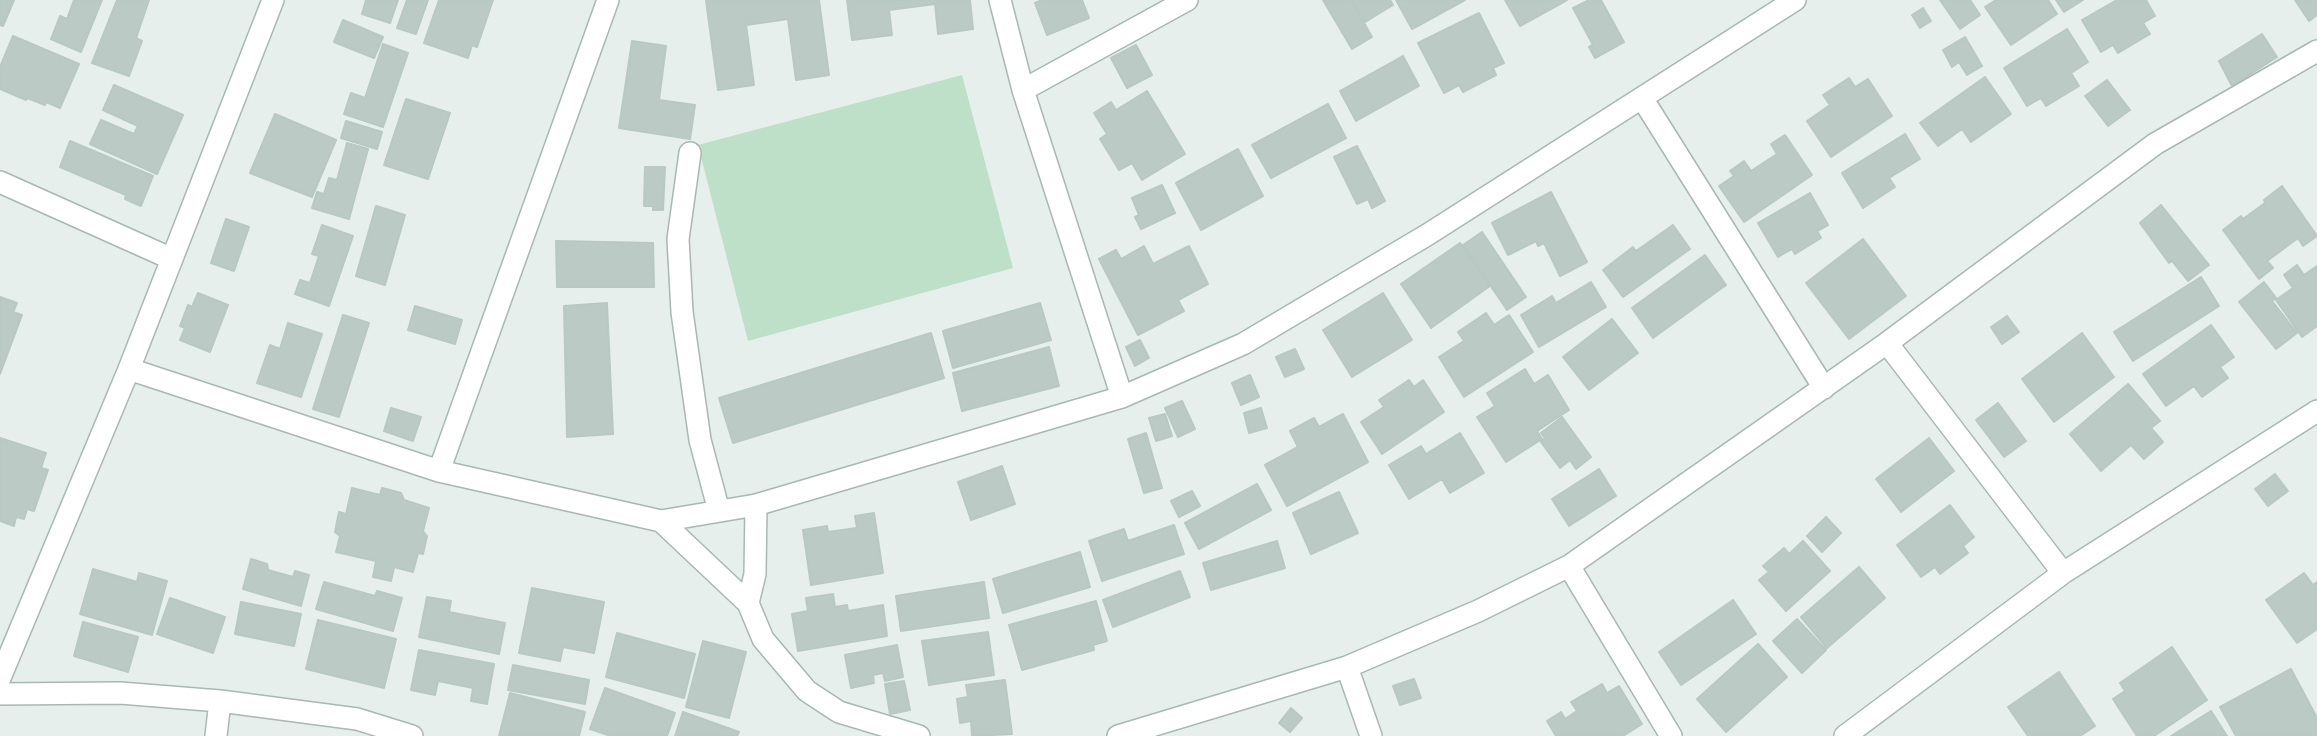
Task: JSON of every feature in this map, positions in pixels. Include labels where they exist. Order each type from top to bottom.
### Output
[{"type":"street","points":[[0,678],[129,369],[273,0]]},
{"type":"street","points":[[439,471],[608,0]]},
{"type":"street","points":[[1000,0],[1023,90],[1122,397]]},
{"type":"street","points":[[1023,90],[1187,0]]},
{"type":"street","points":[[129,369],[439,471],[660,521],[756,505],[1122,397],[1243,344],[1427,235],[1795,0]]},
{"type":"street","points":[[1118,736],[1347,667],[1478,611],[1569,566],[1887,343],[2155,144],[2317,51]]},
{"type":"street","points":[[1642,98],[1824,388]]},
{"type":"street","points":[[690,153],[678,239],[682,312],[700,440],[719,511]]},
{"type":"street","points":[[0,182],[172,259]]},
{"type":"street","points":[[1887,343],[2063,573]]},
{"type":"street","points":[[1845,736],[2063,573],[2317,411]]},
{"type":"street","points":[[748,603],[755,575],[756,505]]},
{"type":"street","points":[[660,521],[748,603],[763,639],[807,691],[839,712],[919,736]]},
{"type":"street","points":[[1569,566],[1671,736]]},
{"type":"street","points":[[1347,667],[1371,736]]},
{"type":"street","points":[[0,694],[120,693],[220,701],[358,719],[412,736]]},
{"type":"street","points":[[216,736],[220,701]]},
{"type":"green space","points":[[962,75],[1013,268],[748,341],[698,145]]},
{"type":"building","points":[[0,0],[14,0],[3,26],[0,25]]},
{"type":"building","points":[[74,0],[102,0],[81,52],[51,39],[60,16],[67,19]]},
{"type":"building","points":[[117,0],[149,0],[136,38],[142,41],[129,76],[92,63]]},
{"type":"building","points":[[366,0],[398,0],[390,23],[362,14]]},
{"type":"building","points":[[407,0],[428,0],[416,34],[397,28]]},
{"type":"building","points":[[439,0],[493,0],[477,47],[472,45],[468,58],[424,43]]},
{"type":"building","points":[[706,0],[819,0],[829,75],[796,80],[788,19],[746,25],[754,85],[718,90]]},
{"type":"building","points":[[847,0],[970,0],[973,29],[938,34],[935,4],[889,10],[892,35],[852,40]]},
{"type":"building","points":[[1042,0],[1082,0],[1089,18],[1047,35],[1035,3]]},
{"type":"building","points":[[1323,0],[1351,0],[1372,37],[1352,49]]},
{"type":"building","points":[[1352,0],[1390,0],[1393,5],[1365,22]]},
{"type":"building","points":[[1396,0],[1465,0],[1412,29]]},
{"type":"building","points":[[1505,0],[1567,0],[1520,26]]},
{"type":"building","points":[[1589,0],[1601,0],[1624,42],[1595,58],[1589,47],[1593,45],[1573,8]]},
{"type":"building","points":[[1940,0],[1970,0],[1980,15],[1960,29]]},
{"type":"building","points":[[1996,0],[2048,0],[2057,14],[2011,45],[1985,7]]},
{"type":"building","points":[[2056,0],[2083,0],[2064,12]]},
{"type":"building","points":[[2117,0],[2146,0],[2155,16],[2143,23],[2150,34],[2118,53],[2113,45],[2101,52],[2082,20]]},
{"type":"building","points":[[2295,0],[2317,0],[2317,15],[2309,21]]},
{"type":"building","points":[[1923,8],[1931,21],[1920,28],[1912,15]]},
{"type":"building","points":[[1479,13],[1504,63],[1493,68],[1496,75],[1463,92],[1459,85],[1444,93],[1418,43]]},
{"type":"building","points":[[343,20],[383,37],[374,58],[334,42]]},
{"type":"building","points":[[2067,29],[2088,62],[2071,73],[2079,86],[2046,106],[2041,98],[2027,106],[2004,68]]},
{"type":"building","points":[[2262,34],[2277,57],[2232,86],[2219,61]]},
{"type":"building","points":[[13,36],[79,64],[60,108],[46,102],[45,105],[27,98],[26,100],[0,89],[0,67]]},
{"type":"building","points":[[1965,37],[1982,66],[1967,75],[1959,62],[1952,67],[1943,50]]},
{"type":"building","points":[[632,41],[666,46],[659,100],[695,105],[690,139],[619,128]]},
{"type":"building","points":[[383,44],[408,53],[383,127],[344,114],[351,93],[365,98]]},
{"type":"building","points":[[1136,45],[1152,75],[1127,88],[1111,58]]},
{"type":"building","points":[[1403,56],[1419,86],[1356,121],[1340,91]]},
{"type":"building","points":[[1985,77],[2011,114],[1971,142],[1962,129],[1938,146],[1920,123]]},
{"type":"building","points":[[1849,78],[1855,87],[1868,79],[1892,116],[1831,157],[1807,121],[1830,105],[1823,95]]},
{"type":"building","points":[[2107,80],[2130,110],[2108,126],[2085,96]]},
{"type":"building","points":[[114,85],[183,115],[157,174],[90,144],[101,120],[134,134],[138,126],[103,110]]},
{"type":"building","points":[[1147,91],[1185,154],[1142,180],[1132,163],[1119,170],[1100,139],[1107,134],[1094,113],[1111,102],[1116,110]]},
{"type":"building","points":[[406,99],[450,113],[428,179],[384,165]]},
{"type":"building","points":[[1328,104],[1346,138],[1271,178],[1252,145]]},
{"type":"building","points":[[275,114],[336,140],[312,197],[250,173]]},
{"type":"building","points":[[346,121],[382,132],[377,149],[341,138]]},
{"type":"building","points":[[1905,134],[1920,159],[1889,178],[1895,187],[1863,208],[1842,173]]},
{"type":"building","points":[[1785,135],[1812,175],[1744,222],[1719,186],[1734,176],[1730,171],[1744,161],[1751,171],[1777,154],[1771,144]]},
{"type":"building","points":[[70,141],[153,176],[141,206],[125,199],[126,195],[60,167]]},
{"type":"building","points":[[347,143],[368,149],[349,219],[312,208],[317,192],[324,194],[329,178],[337,180]]},
{"type":"building","points":[[1357,146],[1385,201],[1372,208],[1368,199],[1357,204],[1334,157]]},
{"type":"building","points":[[1238,149],[1263,196],[1201,230],[1176,183]]},
{"type":"building","points":[[645,167],[665,167],[663,210],[644,206]]},
{"type":"building","points":[[1162,185],[1175,213],[1141,229],[1135,217],[1139,215],[1132,198]]},
{"type":"building","points":[[2282,186],[2317,236],[2303,246],[2298,238],[2267,261],[2273,268],[2259,279],[2223,230],[2265,203],[2264,200]]},
{"type":"building","points":[[1551,192],[1587,262],[1560,276],[1544,243],[1538,246],[1536,241],[1508,255],[1492,223]]},
{"type":"building","points":[[1810,193],[1828,225],[1817,231],[1821,238],[1795,254],[1792,249],[1778,257],[1758,223]]},
{"type":"building","points":[[2161,205],[2209,265],[2188,281],[2172,261],[2169,263],[2140,223]]},
{"type":"building","points":[[376,206],[405,215],[385,285],[356,276]]},
{"type":"building","points":[[226,219],[249,227],[234,271],[211,263]]},
{"type":"building","points":[[322,225],[353,236],[329,306],[295,294],[300,280],[310,283],[319,256],[312,254]]},
{"type":"building","points":[[1673,225],[1690,249],[1623,297],[1603,270],[1633,247],[1636,251]]},
{"type":"building","points":[[1482,232],[1526,297],[1507,310],[1463,245]]},
{"type":"building","points":[[1863,239],[1906,296],[1849,339],[1806,283]]},
{"type":"building","points":[[556,241],[653,243],[654,287],[557,287]]},
{"type":"building","points":[[1460,243],[1490,286],[1431,328],[1401,284]]},
{"type":"building","points":[[1144,246],[1153,264],[1189,246],[1208,284],[1178,300],[1184,311],[1138,335],[1099,259],[1116,250],[1121,259]]},
{"type":"building","points":[[1705,255],[1726,285],[1653,338],[1632,308]]},
{"type":"building","points":[[2297,265],[2304,275],[2317,266],[2317,326],[2302,337],[2276,300],[2293,288],[2284,275]]},
{"type":"building","points":[[2201,277],[2219,306],[2133,361],[2114,332]]},
{"type":"building","points":[[1591,282],[1606,307],[1539,347],[1521,315],[1552,296],[1556,303]]},
{"type":"building","points":[[2264,282],[2276,298],[2272,301],[2297,333],[2276,349],[2239,302]]},
{"type":"building","points":[[198,293],[228,305],[210,352],[180,340],[185,328],[180,326],[188,305],[192,307]]},
{"type":"building","points":[[1383,293],[1412,340],[1352,377],[1323,330]]},
{"type":"building","points":[[0,297],[17,303],[13,312],[22,315],[0,374]]},
{"type":"building","points":[[607,303],[613,434],[567,437],[564,306]]},
{"type":"building","points":[[1040,303],[1051,340],[953,368],[943,331]]},
{"type":"building","points":[[415,306],[462,320],[455,344],[408,330]]},
{"type":"building","points":[[1486,313],[1494,325],[1509,315],[1533,352],[1464,397],[1439,357],[1464,341],[1458,332]]},
{"type":"building","points":[[343,315],[369,323],[339,417],[313,409]]},
{"type":"building","points":[[2007,316],[2019,332],[2002,344],[1991,327]]},
{"type":"building","points":[[1612,319],[1638,353],[1589,390],[1563,357]]},
{"type":"building","points":[[288,323],[322,334],[301,397],[257,383],[270,345],[280,349]]},
{"type":"building","points":[[2211,325],[2234,357],[2220,367],[2228,378],[2202,397],[2194,386],[2166,406],[2143,374]]},
{"type":"building","points":[[931,333],[944,378],[733,443],[719,398]]},
{"type":"building","points":[[2082,333],[2114,377],[2054,422],[2022,379]]},
{"type":"building","points":[[1140,340],[1149,358],[1135,366],[1126,347]]},
{"type":"building","points":[[1049,347],[1059,386],[962,411],[953,373]]},
{"type":"building","points":[[1295,349],[1304,369],[1285,377],[1276,357]]},
{"type":"building","points":[[1525,369],[1534,384],[1548,375],[1569,410],[1537,431],[1542,439],[1506,462],[1477,417],[1495,406],[1487,393]]},
{"type":"building","points":[[1250,375],[1259,397],[1241,405],[1232,383]]},
{"type":"building","points":[[1409,380],[1414,387],[1423,380],[1444,412],[1382,454],[1361,422],[1384,407],[1379,400]]},
{"type":"building","points":[[2128,384],[2160,421],[2151,428],[2163,442],[2144,459],[2131,445],[2101,471],[2070,434]]},
{"type":"building","points":[[1182,401],[1195,429],[1178,437],[1165,408]]},
{"type":"building","points":[[1998,403],[2026,441],[2004,457],[1976,420]]},
{"type":"building","points":[[391,408],[421,417],[413,441],[384,431]]},
{"type":"building","points":[[1261,408],[1267,428],[1249,433],[1244,413]]},
{"type":"building","points":[[1165,414],[1172,436],[1156,441],[1149,418]]},
{"type":"building","points":[[1343,414],[1368,462],[1287,506],[1265,465],[1298,447],[1290,431],[1314,418],[1319,427]]},
{"type":"building","points":[[1562,417],[1591,457],[1576,469],[1570,460],[1560,468],[1541,442],[1545,438],[1541,433]]},
{"type":"building","points":[[1146,433],[1162,488],[1144,493],[1128,439]]},
{"type":"building","points":[[1460,433],[1484,473],[1450,493],[1442,479],[1409,499],[1389,465],[1421,446],[1426,454]]},
{"type":"building","points":[[0,438],[46,453],[41,468],[48,470],[34,511],[27,509],[24,519],[16,517],[14,526],[0,521]]},
{"type":"building","points":[[1929,438],[1954,471],[1901,512],[1876,479]]},
{"type":"building","points":[[1002,466],[1015,504],[971,520],[958,482]]},
{"type":"building","points":[[1599,469],[1616,496],[1569,526],[1552,499]]},
{"type":"building","points":[[2275,474],[2288,491],[2268,506],[2255,489]]},
{"type":"building","points":[[1257,484],[1271,510],[1199,549],[1185,523]]},
{"type":"building","points":[[352,488],[380,495],[382,488],[401,493],[404,500],[429,508],[423,531],[427,536],[423,554],[418,553],[413,572],[394,567],[391,581],[373,577],[376,561],[336,552],[340,536],[335,532],[339,512],[346,514]]},
{"type":"building","points":[[1192,491],[1200,506],[1179,517],[1171,501]]},
{"type":"building","points":[[1339,492],[1358,533],[1311,554],[1293,513]]},
{"type":"building","points":[[1950,505],[1974,537],[1963,546],[1968,553],[1940,574],[1935,567],[1921,577],[1897,545]]},
{"type":"building","points":[[874,513],[883,573],[811,585],[803,530],[827,526],[828,532],[857,528],[855,516]]},
{"type":"building","points":[[1826,517],[1841,533],[1822,552],[1807,536]]},
{"type":"building","points":[[1174,525],[1184,554],[1102,581],[1089,541],[1124,529],[1128,541]]},
{"type":"building","points":[[1277,541],[1285,568],[1211,590],[1203,563]]},
{"type":"building","points":[[1803,541],[1830,571],[1786,611],[1759,580],[1769,572],[1763,566],[1784,548],[1789,554]]},
{"type":"building","points":[[1080,552],[1090,587],[1003,613],[993,579]]},
{"type":"building","points":[[251,559],[267,564],[268,570],[293,577],[295,571],[309,575],[301,606],[243,589]]},
{"type":"building","points":[[1859,567],[1885,598],[1827,648],[1801,617]]},
{"type":"building","points":[[93,569],[137,582],[139,573],[167,581],[152,635],[80,614]]},
{"type":"building","points":[[1180,571],[1190,597],[1113,627],[1103,600]]},
{"type":"building","points":[[2304,573],[2313,585],[2317,582],[2317,629],[2297,643],[2266,600]]},
{"type":"building","points":[[324,582],[375,596],[377,591],[402,598],[393,631],[316,609]]},
{"type":"building","points":[[984,582],[989,618],[901,631],[896,596]]},
{"type":"building","points":[[532,588],[604,602],[594,653],[563,647],[560,661],[519,653]]},
{"type":"building","points":[[833,594],[835,607],[847,605],[848,611],[883,605],[887,636],[798,651],[792,614],[808,611],[806,598]]},
{"type":"building","points":[[427,597],[451,601],[449,612],[505,623],[499,654],[419,637]]},
{"type":"building","points":[[170,598],[225,617],[213,653],[157,634]]},
{"type":"building","points":[[1733,600],[1756,634],[1681,685],[1659,652]]},
{"type":"building","points":[[1096,601],[1107,641],[1093,645],[1094,650],[1022,670],[1009,625]]},
{"type":"building","points":[[241,602],[301,614],[294,646],[235,634]]},
{"type":"building","points":[[1797,619],[1826,650],[1802,673],[1773,641]]},
{"type":"building","points":[[318,620],[396,639],[384,688],[306,669]]},
{"type":"building","points":[[83,622],[138,637],[128,672],[74,656]]},
{"type":"building","points":[[988,632],[994,675],[929,685],[922,641]]},
{"type":"building","points":[[617,633],[695,654],[684,698],[606,677]]},
{"type":"building","points":[[703,641],[746,652],[729,718],[686,707]]},
{"type":"building","points":[[1758,644],[1787,677],[1726,732],[1697,699]]},
{"type":"building","points":[[897,645],[903,677],[885,681],[883,673],[873,675],[874,683],[851,688],[845,655]]},
{"type":"building","points":[[2172,647],[2207,700],[2154,736],[2137,736],[2113,699],[2125,691],[2120,683]]},
{"type":"building","points":[[419,650],[494,664],[487,704],[471,701],[473,688],[438,681],[435,695],[411,690]]},
{"type":"building","points":[[513,665],[589,680],[585,704],[508,690]]},
{"type":"building","points":[[2291,669],[2317,718],[2317,736],[2236,736],[2220,707]]},
{"type":"building","points":[[2059,672],[2095,726],[2080,736],[2028,736],[2008,707]]},
{"type":"building","points":[[1414,679],[1421,698],[1400,705],[1393,686]]},
{"type":"building","points":[[1005,680],[1012,734],[972,736],[971,721],[960,723],[957,699],[968,697],[966,685]]},
{"type":"building","points":[[904,681],[910,710],[890,714],[885,684]]},
{"type":"building","points":[[1602,684],[1607,693],[1619,686],[1642,724],[1623,736],[1556,736],[1547,721],[1561,712],[1565,719],[1577,711],[1571,702]]},
{"type":"building","points":[[605,688],[675,713],[667,736],[611,736],[590,729]]},
{"type":"building","points":[[510,693],[585,712],[579,736],[499,736]]},
{"type":"building","points":[[1291,708],[1302,718],[1290,732],[1279,723]]},
{"type":"building","points":[[2211,711],[2227,736],[2171,736]]},
{"type":"building","points":[[683,712],[739,732],[737,736],[675,736]]}]
